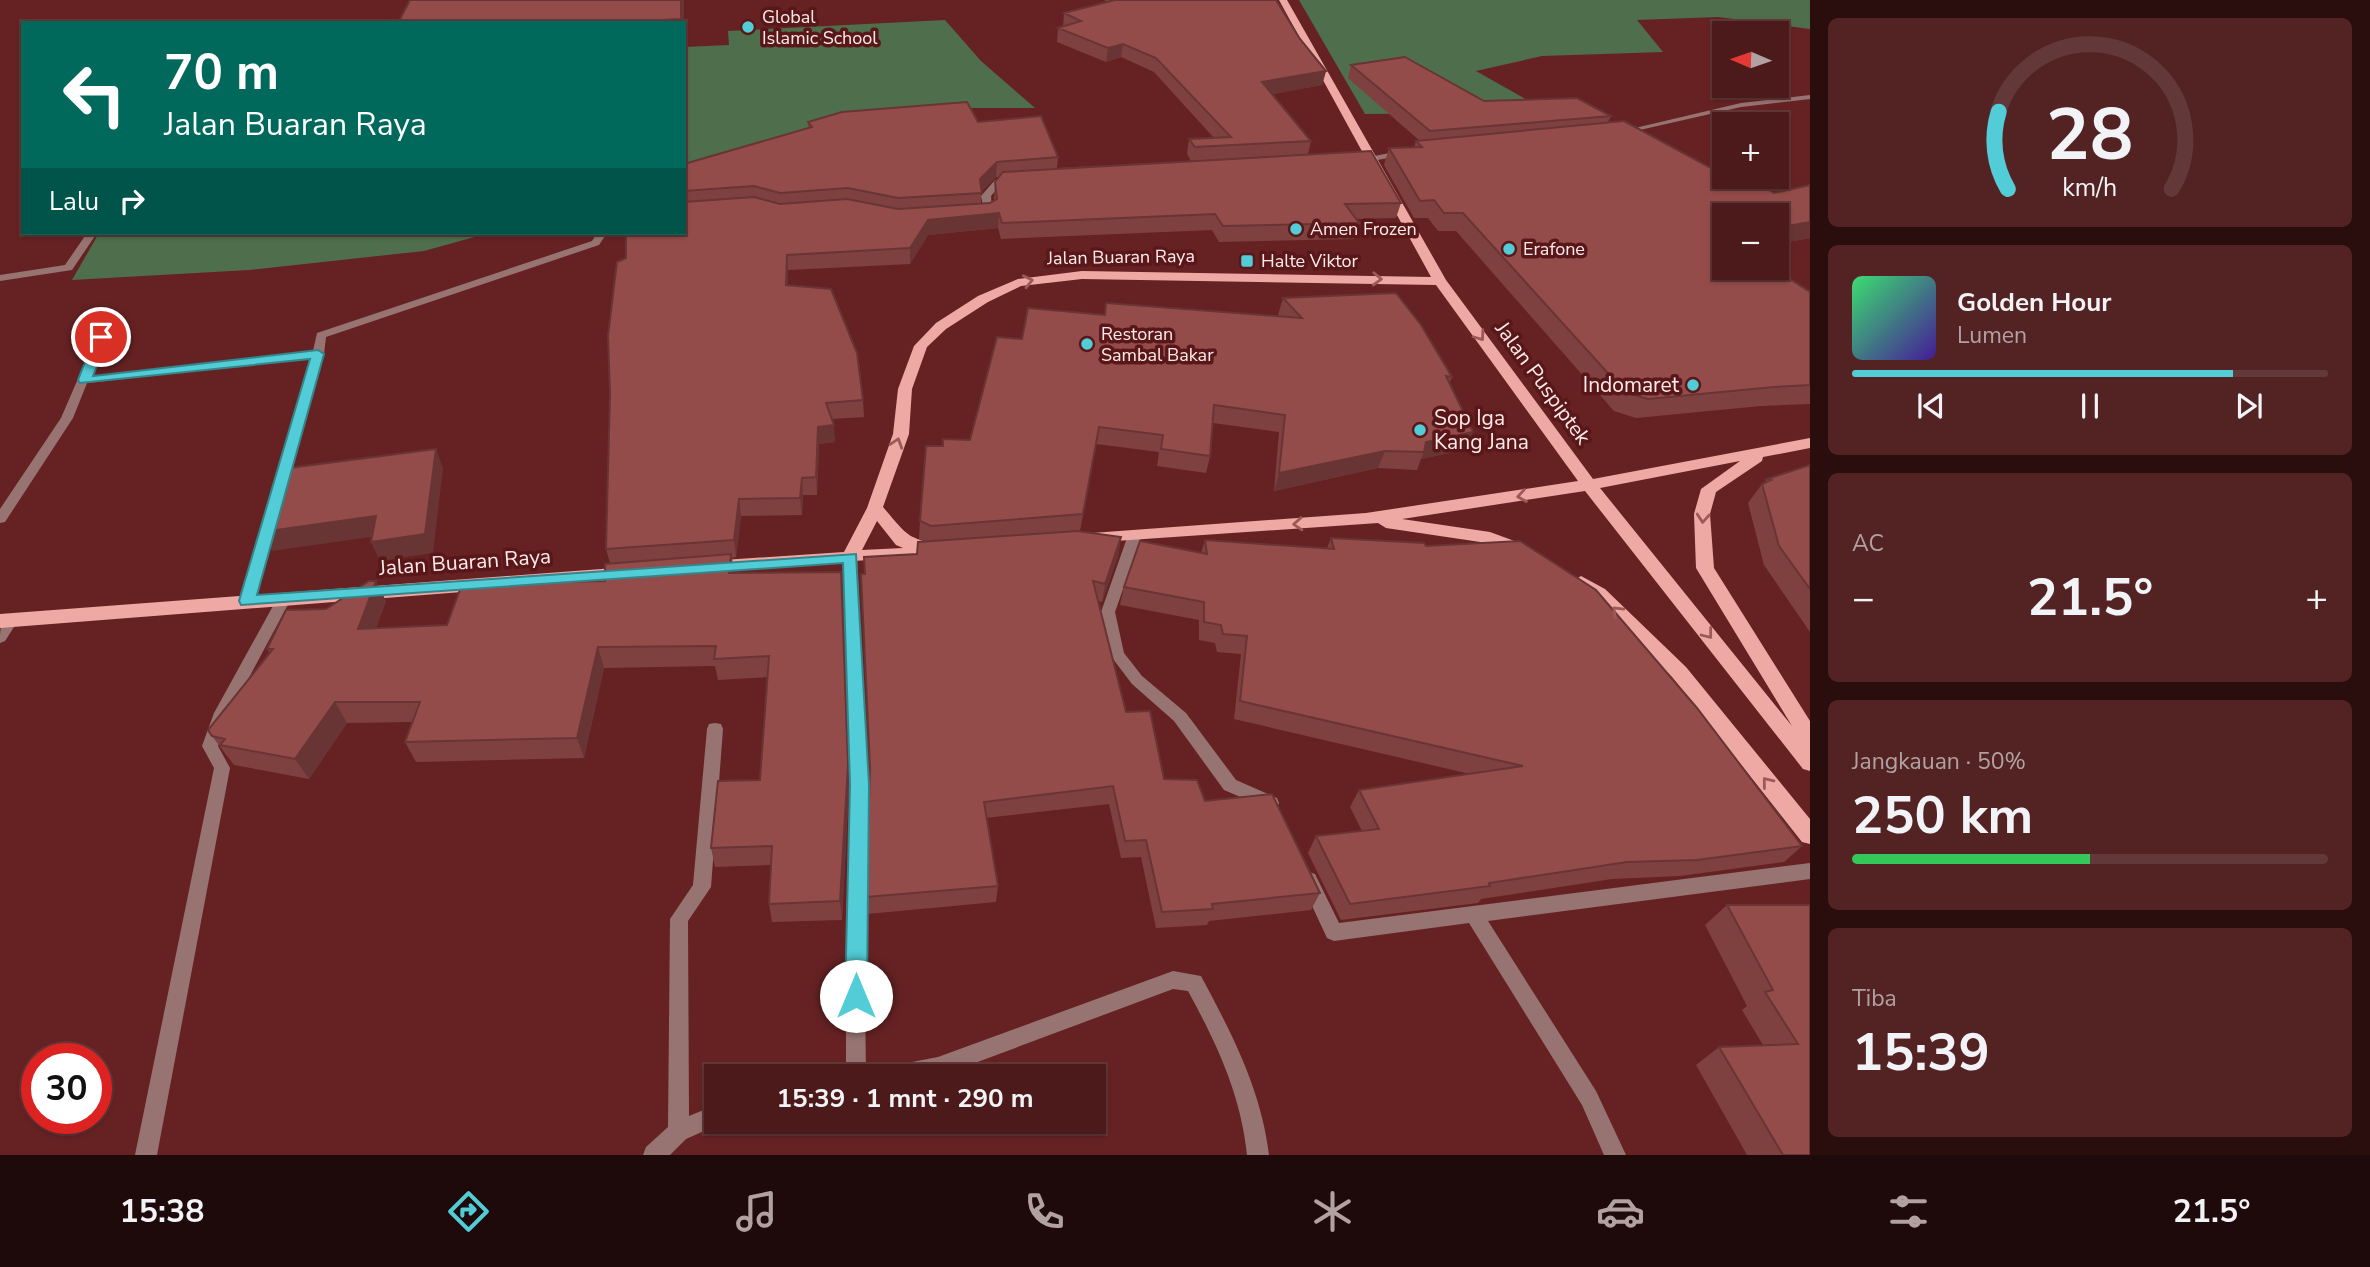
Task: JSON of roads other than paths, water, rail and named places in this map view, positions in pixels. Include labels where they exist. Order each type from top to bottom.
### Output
[{"type":"main road","name":"Jalan Puspiptek","points":[[1283,0],[1440,281],[1589,485],[1810,763]]},
{"type":"main road","name":"Jalan Buaran Raya","points":[[850,557],[875,508],[901,434],[905,389],[921,346],[941,326],[983,299],[1018,283],[1082,275],[1440,281]]},
{"type":"main road","points":[[1080,540],[1366,519],[1589,485],[1810,443]]},
{"type":"main road","points":[[1762,454],[1709,489],[1702,514],[1705,568],[1810,738]]},
{"type":"main road","points":[[875,508],[901,541],[930,551]]},
{"type":"main road","points":[[1366,519],[1490,538],[1544,559]]},
{"type":"main road","points":[[697,568],[958,549]]},
{"type":"main road","name":"Jalan Buaran Raya","points":[[6,621],[641,572]]},
{"type":"main road","points":[[1566,573],[1599,594],[1679,672],[1810,835]]},
{"type":"street","points":[[1612,134],[1741,105],[1810,97]]},
{"type":"street","points":[[1347,161],[1420,152]]},
{"type":"street","points":[[965,215],[989,213],[986,196],[998,183],[1025,180]]},
{"type":"street","points":[[0,278],[68,268],[91,235]]},
{"type":"street","points":[[247,601],[318,354],[321,334],[596,243],[601,235]]},
{"type":"street","points":[[0,519],[50,447],[85,380],[110,316]]},
{"type":"street","points":[[85,380],[318,354]]},
{"type":"street","points":[[1135,535],[1108,612],[1117,655],[1137,680],[1180,718],[1230,785],[1273,804],[1279,815]]},
{"type":"street","points":[[850,557],[860,785],[855,916],[856,1064]]},
{"type":"street","points":[[146,1155],[222,768],[210,746],[222,713],[284,599]]},
{"type":"street","points":[[0,637],[6,621]]},
{"type":"street","points":[[679,1132],[679,919],[702,887],[715,729]]},
{"type":"street","points":[[1301,862],[1334,932],[1810,871]]},
{"type":"street","points":[[1474,915],[1589,1098],[1615,1155]]},
{"type":"street","points":[[946,1064],[1173,980],[1194,983],[1236,1062],[1256,1127],[1258,1155]]},
{"type":"street","points":[[654,1155],[679,1132],[704,1121]]},
{"type":"place","name":"Global Islamic School","points":[[748,27]]},
{"type":"place","name":"Amen Frozen","points":[[1296,229]]},
{"type":"place","name":"Erafone","points":[[1509,249]]},
{"type":"place","name":"Halte Viktor","points":[[1247,261]]},
{"type":"place","name":"Restoran Sambal Bakar","points":[[1087,344]]},
{"type":"place","name":"Indomaret","points":[[1693,385]]},
{"type":"place","name":"Sop Iga Kang Jana","points":[[1420,430]]}]
